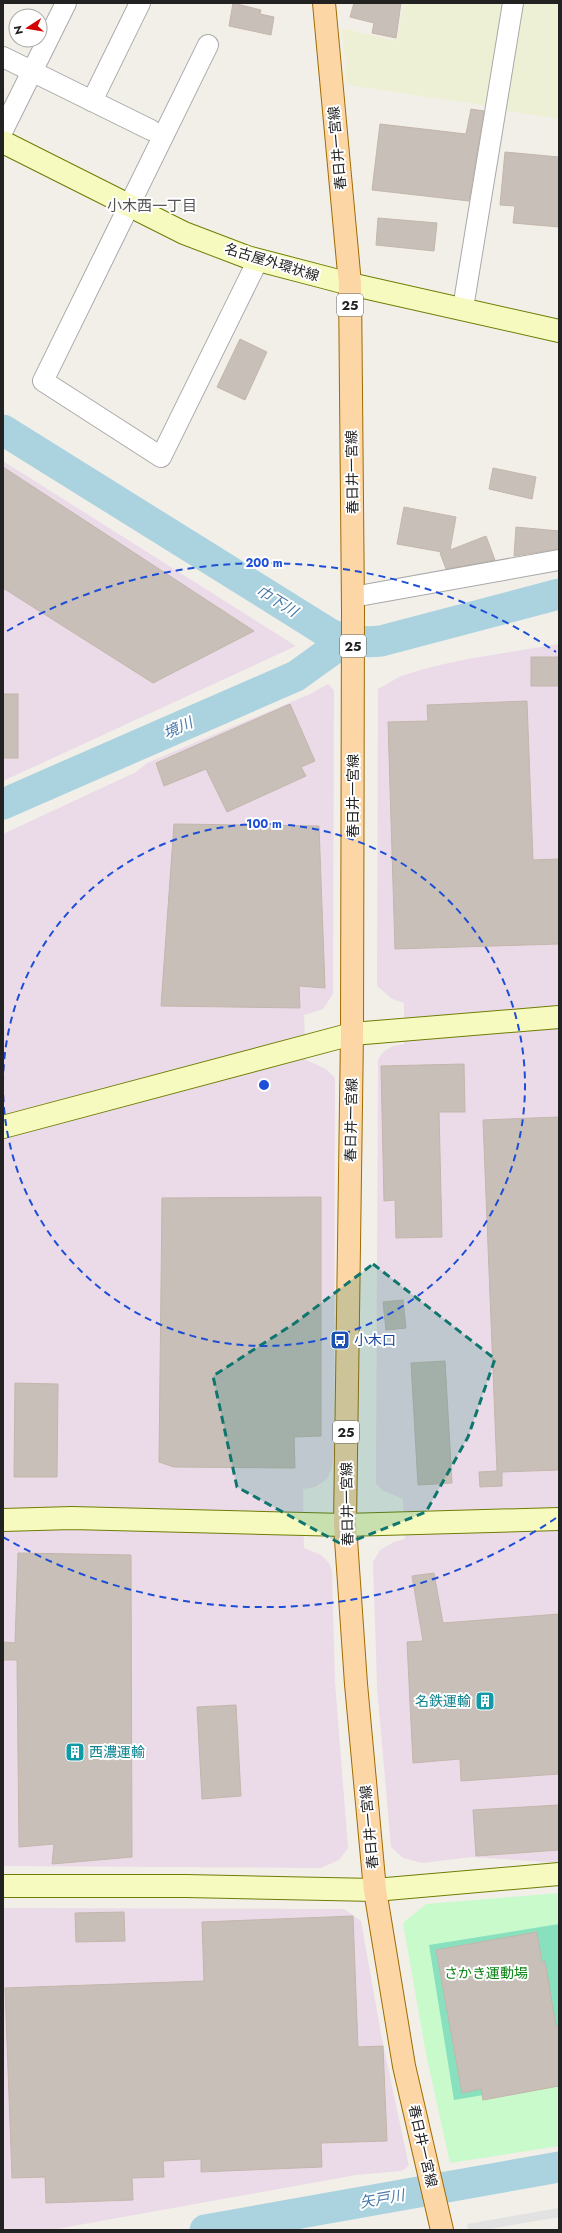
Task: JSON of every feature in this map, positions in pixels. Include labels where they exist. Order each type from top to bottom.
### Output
[{"type":"main road","name":"春日井一宮線","points":[[324,3],[350,284],[353,603],[352,1034],[345,1525],[356,1684],[375,1890],[404,2066],[442,2229]]},
{"type":"street","points":[[3,130],[66,3]]},
{"type":"street","points":[[92,101],[140,3]]},
{"type":"street","points":[[463,308],[513,3]]},
{"type":"street","points":[[208,45],[43,381],[161,457],[258,260]]},
{"type":"street","points":[[3,57],[151,130]]},
{"type":"street","name":"名古屋外環状線","points":[[3,142],[184,233],[258,260],[350,284],[463,308],[559,331]]},
{"type":"street","points":[[353,603],[559,560]]},
{"type":"street","points":[[3,1128],[352,1034],[559,1017]]},
{"type":"street","points":[[3,1520],[72,1518],[345,1525],[559,1519]]},
{"type":"street","points":[[3,1886],[186,1886],[375,1890],[559,1874]]},
{"type":"highlighted area","points":[[373,1264],[495,1359],[468,1437],[426,1512],[343,1545],[237,1487],[213,1376],[295,1323]]},
{"type":"shaded area","points":[[3,461],[296,646],[3,781]]},
{"type":"shaded area","points":[[559,644],[559,1863],[472,1857],[422,1863],[403,1858],[391,1847],[377,1687],[373,1562],[380,1550],[394,1542],[405,1539],[403,1499],[382,1490],[376,1483],[378,1060],[383,1052],[393,1046],[404,1044],[404,1003],[392,999],[377,986],[378,689],[401,676],[431,667],[467,659]]},
{"type":"shaded area","points":[[328,684],[334,690],[333,994],[323,1009],[304,1015],[306,1060],[326,1069],[335,1078],[334,1452],[332,1467],[327,1479],[315,1487],[303,1489],[304,1548],[321,1555],[329,1563],[332,1572],[335,1682],[348,1848],[339,1860],[321,1868],[3,1866],[3,834],[136,772],[147,763],[310,694]]},
{"type":"shaded area","points":[[3,1908],[344,1909],[361,1921],[382,2039],[409,2166],[401,2171],[356,2175],[51,2230],[3,2230]]},
{"type":"shaded area","points":[[559,2208],[559,2217],[484,2230],[468,2230],[467,2224]]},
{"type":"green space","points":[[404,3],[505,3],[488,106],[347,85],[342,28],[396,41]]},
{"type":"green space","points":[[522,3],[559,3],[559,119],[504,110]]},
{"type":"green space","name":"さかき運動場","points":[[559,1893],[559,2146],[450,2163],[426,2054],[403,1923],[426,1904]]},
{"type":"green space","points":[[559,1924],[559,2082],[454,2100],[429,1945]]},
{"type":"building","points":[[233,3],[261,10],[260,14],[274,17],[271,35],[229,26]]},
{"type":"building","points":[[354,3],[401,3],[396,38],[372,33],[374,23],[350,17]]},
{"type":"building","points":[[471,109],[484,111],[469,201],[372,190],[380,124],[466,134]]},
{"type":"building","points":[[505,152],[559,157],[559,227],[513,223],[515,206],[500,205]]},
{"type":"building","points":[[378,218],[437,223],[434,251],[376,245]]},
{"type":"building","points":[[240,339],[267,352],[245,400],[217,387]]},
{"type":"building","points":[[3,467],[254,631],[153,683],[3,588]]},
{"type":"building","points":[[493,468],[536,477],[532,499],[489,489]]},
{"type":"building","points":[[404,507],[456,517],[450,550],[486,536],[495,560],[446,569],[440,553],[442,552],[397,544]]},
{"type":"building","points":[[516,527],[559,531],[559,549],[514,556]]},
{"type":"building","points":[[531,657],[559,657],[559,686],[531,686]]},
{"type":"building","points":[[3,694],[18,694],[18,758],[3,758]]},
{"type":"building","points":[[527,701],[533,860],[559,859],[559,944],[395,949],[388,722],[428,721],[427,705]]},
{"type":"building","points":[[290,704],[315,761],[301,767],[306,776],[227,812],[206,769],[164,786],[156,763]]},
{"type":"building","points":[[174,824],[319,826],[325,988],[299,986],[300,1008],[161,1006]]},
{"type":"building","points":[[464,1064],[465,1112],[439,1112],[442,1237],[396,1238],[395,1200],[384,1201],[381,1066]]},
{"type":"building","points":[[559,1117],[559,1470],[502,1472],[502,1486],[480,1487],[479,1472],[497,1471],[483,1120]]},
{"type":"building","points":[[321,1197],[321,1436],[294,1437],[295,1468],[174,1467],[159,1462],[162,1198]]},
{"type":"building","points":[[403,1300],[406,1328],[386,1330],[383,1302]]},
{"type":"building","points":[[445,1361],[452,1483],[418,1485],[411,1363]]},
{"type":"building","points":[[15,1383],[58,1384],[57,1477],[14,1477]]},
{"type":"building","name":"西濃運輸","points":[[18,1553],[131,1555],[132,1857],[52,1864],[54,1844],[19,1847],[17,1660],[3,1660],[3,1642],[15,1643]]},
{"type":"building","name":"名鉄運輸","points":[[434,1573],[443,1623],[559,1614],[559,1774],[461,1781],[460,1759],[413,1763],[407,1642],[423,1641],[412,1576]]},
{"type":"building","points":[[236,1705],[241,1796],[202,1799],[197,1707]]},
{"type":"building","points":[[559,1805],[559,1850],[476,1856],[473,1810]]},
{"type":"building","points":[[124,1912],[125,1941],[76,1942],[75,1913]]},
{"type":"building","points":[[353,1916],[358,2047],[383,2046],[387,2141],[321,2143],[322,2167],[201,2172],[201,2159],[163,2161],[164,2177],[132,2178],[133,2200],[46,2203],[45,2177],[12,2178],[5,1988],[204,1981],[202,1922]]},
{"type":"building","points":[[537,1932],[542,1962],[545,1961],[556,2026],[559,2025],[559,2086],[483,2100],[481,2089],[462,2093],[436,1950]]},
{"type":"waterway","name":"巾下川","points":[[3,430],[330,634],[342,638],[361,642],[381,641],[559,594]]},
{"type":"waterway","name":"境川","points":[[3,804],[296,676],[346,640]]},
{"type":"waterway","name":"矢戸川","points":[[205,2230],[559,2167]]},
{"type":"place","name":"小木口","points":[[340,1340]]},
{"type":"place","name":"名鉄運輸","points":[[485,1701]]},
{"type":"place","name":"西濃運輸","points":[[75,1752]]},
{"type":"district","name":"小木西一丁目","points":[[152,206]]}]
